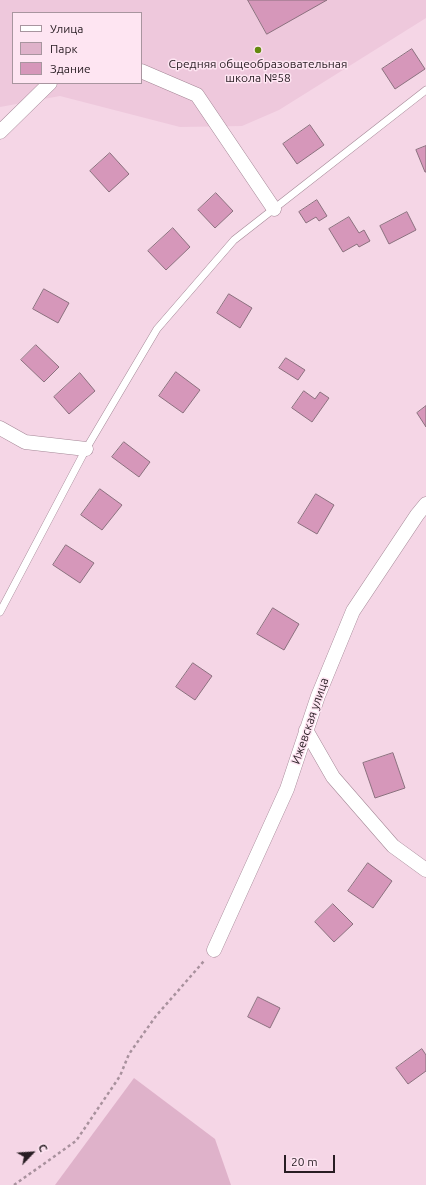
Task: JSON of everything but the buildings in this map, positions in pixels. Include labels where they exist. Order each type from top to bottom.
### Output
[{"type":"street","points":[[142,71],[197,95],[274,209]]},
{"type":"street","points":[[0,132],[49,84]]},
{"type":"street","points":[[0,428],[25,442],[86,449]]},
{"type":"street","name":"Ижевская улица","points":[[214,950],[287,789],[318,696],[353,610],[426,504]]},
{"type":"street","points":[[306,730],[333,777],[393,846],[426,870]]},
{"type":"lane","points":[[0,612],[86,449],[157,329],[234,240],[426,90]]},
{"type":"path","points":[[14,1185],[76,1141],[120,1076],[129,1054],[156,1016],[214,950]]},
{"type":"shaded area","name":"Средняя общеобразовательная школа №58","points":[[0,0],[426,0],[426,18],[279,110],[242,126],[180,127],[60,96],[0,107]]},
{"type":"green space","points":[[134,1078],[215,1139],[231,1185],[55,1185]]},
{"type":"place","name":"Средняя общеобразовательная школа №58","points":[[258,50]]}]
